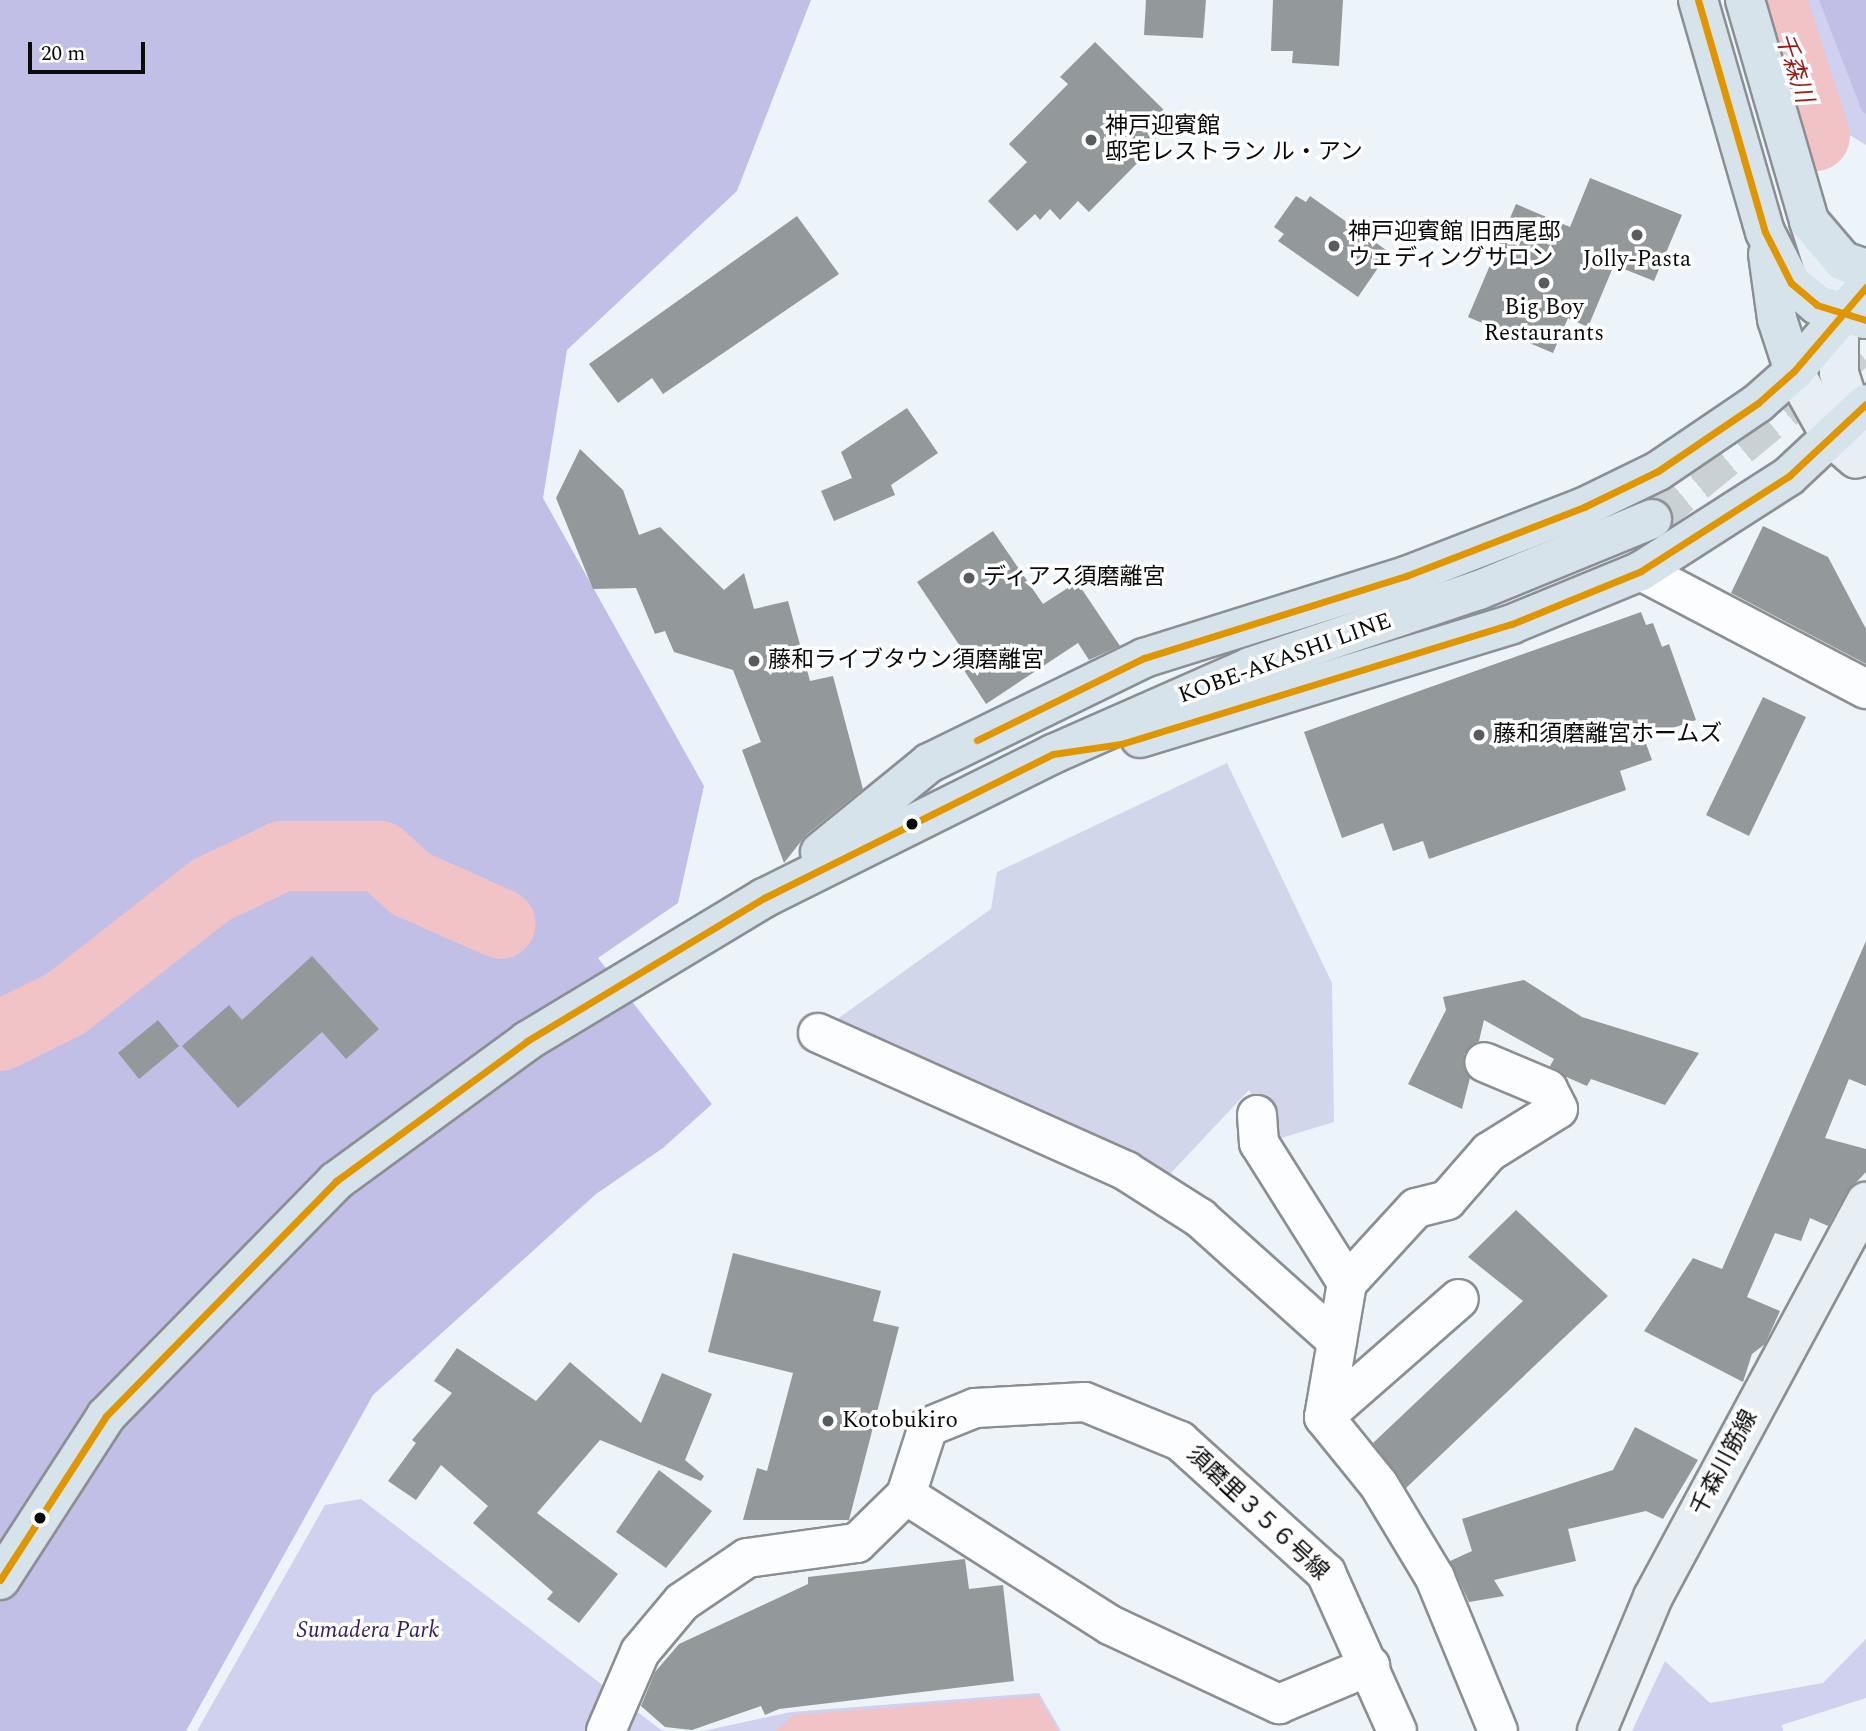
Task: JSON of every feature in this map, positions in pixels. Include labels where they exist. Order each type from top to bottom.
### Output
[{"type":"main road","points":[[1698,0],[1765,232],[1777,319],[1794,371]]},
{"type":"main road","points":[[1745,0],[1810,222],[1843,261],[1866,269]]},
{"type":"main road","points":[[1765,232],[1804,297],[1853,317]]},
{"type":"main road","points":[[764,898],[929,763],[1144,659],[1406,576],[1584,507],[1658,471],[1758,403],[1853,317],[1866,287]]},
{"type":"main road","points":[[1053,754],[1121,744],[1512,624],[1641,571],[1789,476],[1849,420]]},
{"type":"main road","name":"KOBE-AKASHI LINE","points":[[0,1580],[106,1416],[337,1181],[527,1041],[764,898],[1053,754],[1250,667],[1479,590],[1652,519]]},
{"type":"street","points":[[1810,222],[1853,317],[1839,373],[1849,420],[1866,467]]},
{"type":"street","points":[[1794,371],[1849,420],[1866,457]]},
{"type":"street","points":[[1641,571],[1866,689]]},
{"type":"street","points":[[818,1033],[1126,1171],[1200,1218],[1337,1341]]},
{"type":"street","points":[[1483,1062],[1548,1089],[1558,1109],[1489,1152],[1447,1200],[1416,1208],[1347,1283],[1324,1417],[1378,1485],[1435,1578],[1498,1731]]},
{"type":"street","points":[[1257,1115],[1259,1143],[1347,1283]]},
{"type":"street","name":"千森川筋線","points":[[1597,1731],[1653,1597],[1866,1202]]},
{"type":"street","points":[[1324,1417],[1459,1299]]},
{"type":"street","name":"須磨里３５６号線","points":[[606,1731],[640,1652],[682,1602],[747,1558],[856,1543],[906,1496],[928,1427],[975,1408],[1085,1402],[1180,1441],[1326,1573],[1397,1731]]},
{"type":"street","points":[[906,1496],[1110,1625],[1279,1704],[1370,1666]]},
{"type":"green space","points":[[1792,0],[1866,0],[1866,145],[1838,128]]},
{"type":"green space","name":"Sumadera Park","points":[[361,1499],[661,1730],[666,1731],[197,1731],[325,1505]]},
{"type":"green space","points":[[1866,1639],[1866,1698],[1782,1725],[1783,1731],[1632,1731],[1665,1661],[1710,1703],[1823,1683]]},
{"type":"green space","points":[[1039,1693],[1061,1731],[703,1731],[791,1712]]},
{"type":"shaded area","points":[[0,0],[811,0],[737,191],[567,350],[543,498],[704,786],[678,903],[598,958],[712,1104],[663,1148],[596,1194],[373,1395],[186,1731],[0,1731]]},
{"type":"shaded area","points":[[1819,0],[1866,0],[1866,114],[1862,111]]},
{"type":"shaded area","points":[[1227,763],[1332,983],[1334,1122],[1278,1139],[1249,1090],[1170,1174],[836,1020],[991,909],[997,872]]},
{"type":"shaded area","points":[[1038,1696],[1058,1731],[776,1731],[793,1715]]},
{"type":"building","points":[[1146,0],[1206,0],[1203,38],[1144,35]]},
{"type":"building","points":[[1273,0],[1343,0],[1339,66],[1292,63],[1293,51],[1271,51]]},
{"type":"building","points":[[1095,42],[1168,114],[1150,132],[1159,141],[1089,212],[1078,201],[1060,220],[1050,209],[1040,220],[1035,214],[1017,231],[988,201],[1027,162],[1009,144],[1068,84],[1060,77]]},
{"type":"building","name":"Big Boy Restaurants","points":[[1590,178],[1682,215],[1654,281],[1614,265],[1588,327],[1568,318],[1553,353],[1468,317],[1516,204],[1570,227]]},
{"type":"building","name":"神戸迎賓館 旧西尾邸 ウェディングサロン","points":[[1296,196],[1306,202],[1310,196],[1389,252],[1358,297],[1278,241],[1284,234],[1274,227]]},
{"type":"building","points":[[797,216],[839,274],[663,394],[652,378],[618,403],[589,364]]},
{"type":"building","points":[[907,408],[938,453],[891,485],[895,495],[834,521],[821,491],[852,478],[841,452]]},
{"type":"building","name":"藤和ライブタウン須磨離宮","points":[[580,449],[623,490],[639,535],[660,527],[724,590],[744,573],[754,609],[788,601],[810,681],[833,676],[863,789],[806,835],[784,863],[742,750],[761,742],[733,670],[674,652],[665,631],[655,634],[636,588],[593,589],[556,498]]},
{"type":"building","points":[[1763,526],[1828,557],[1866,629],[1866,664],[1731,593]]},
{"type":"building","points":[[993,531],[1043,604],[1077,582],[1120,646],[1089,660],[1078,643],[986,704],[958,661],[966,655],[917,582]]},
{"type":"building","name":"藤和須磨離宮ホームズ","points":[[1641,612],[1646,625],[1653,623],[1662,647],[1669,644],[1696,720],[1644,738],[1652,760],[1620,771],[1626,790],[1429,859],[1423,841],[1393,851],[1383,823],[1342,838],[1304,732]]},
{"type":"building","points":[[1763,697],[1806,717],[1749,836],[1706,815]]},
{"type":"building","points":[[1866,941],[1866,1086],[1849,1079],[1825,1138],[1866,1149],[1866,1172],[1847,1192],[1828,1226],[1810,1218],[1801,1241],[1775,1233],[1747,1297],[1780,1311],[1765,1344],[1752,1354],[1743,1382],[1644,1331],[1693,1258],[1722,1269]]},
{"type":"building","points":[[312,956],[379,1029],[346,1059],[322,1032],[238,1108],[182,1046],[229,1005],[242,1020]]},
{"type":"building","points":[[1524,980],[1582,1017],[1699,1053],[1665,1105],[1591,1079],[1587,1086],[1564,1076],[1550,1066],[1554,1059],[1484,1020],[1479,1041],[1464,1054],[1470,1078],[1462,1109],[1408,1084],[1446,1010],[1443,997]]},
{"type":"building","points":[[158,1020],[179,1046],[139,1079],[118,1053]]},
{"type":"building","points":[[1516,1210],[1608,1296],[1406,1488],[1373,1443],[1523,1301],[1468,1257]]},
{"type":"building","name":"Kotobukiro","points":[[733,1253],[881,1291],[873,1321],[899,1327],[849,1520],[743,1520],[757,1468],[767,1471],[793,1373],[708,1352]]},
{"type":"building","points":[[457,1348],[536,1401],[570,1362],[641,1423],[662,1373],[712,1394],[685,1460],[704,1476],[701,1481],[600,1440],[537,1513],[618,1574],[579,1623],[547,1599],[553,1592],[473,1523],[488,1506],[441,1465],[416,1500],[388,1481],[416,1443],[412,1440],[452,1393],[434,1381]]},
{"type":"building","points":[[1635,1427],[1698,1460],[1663,1519],[1646,1511],[1568,1529],[1576,1561],[1494,1580],[1504,1596],[1469,1602],[1450,1561],[1472,1551],[1462,1519],[1613,1470]]},
{"type":"building","points":[[659,1470],[712,1511],[666,1568],[616,1532]]},
{"type":"building","points":[[965,1559],[969,1589],[1003,1585],[1014,1681],[779,1709],[765,1715],[761,1706],[692,1730],[665,1727],[641,1706],[655,1672],[679,1644],[808,1584],[808,1577]]},
{"type":"waterway","name":"千森川","points":[[1771,0],[1815,136]]},
{"type":"waterway","points":[[0,1036],[65,1004],[211,890],[282,856],[380,856],[411,884],[501,924]]},
{"type":"tunnel","points":[[1652,519],[1866,343]]},
{"type":"transit line","points":[[1698,0],[1765,232],[1791,283],[1817,305],[1866,320]]},
{"type":"transit line","points":[[977,740],[1144,658],[1406,576],[1584,507],[1658,471],[1758,403],[1794,371],[1866,287]]},
{"type":"transit line","points":[[0,1580],[106,1416],[336,1181],[527,1041],[764,898],[1053,754],[1121,744],[1512,624],[1641,571],[1789,476],[1866,404]]},
{"type":"place","name":"神戸迎賓館 邸宅レストラン ル・アン","points":[[1091,140]]},
{"type":"place","name":"Jolly-Pasta","points":[[1637,235]]},
{"type":"place","name":"神戸迎賓館 旧西尾邸 ウェディングサロン","points":[[1334,246]]},
{"type":"place","name":"Big Boy Restaurants","points":[[1544,283]]},
{"type":"place","name":"ディアス須磨離宮","points":[[969,578]]},
{"type":"place","name":"藤和ライブタウン須磨離宮","points":[[754,661]]},
{"type":"place","name":"藤和須磨離宮ホームズ","points":[[1479,735]]},
{"type":"place","name":"Kotobukiro","points":[[828,1421]]}]
